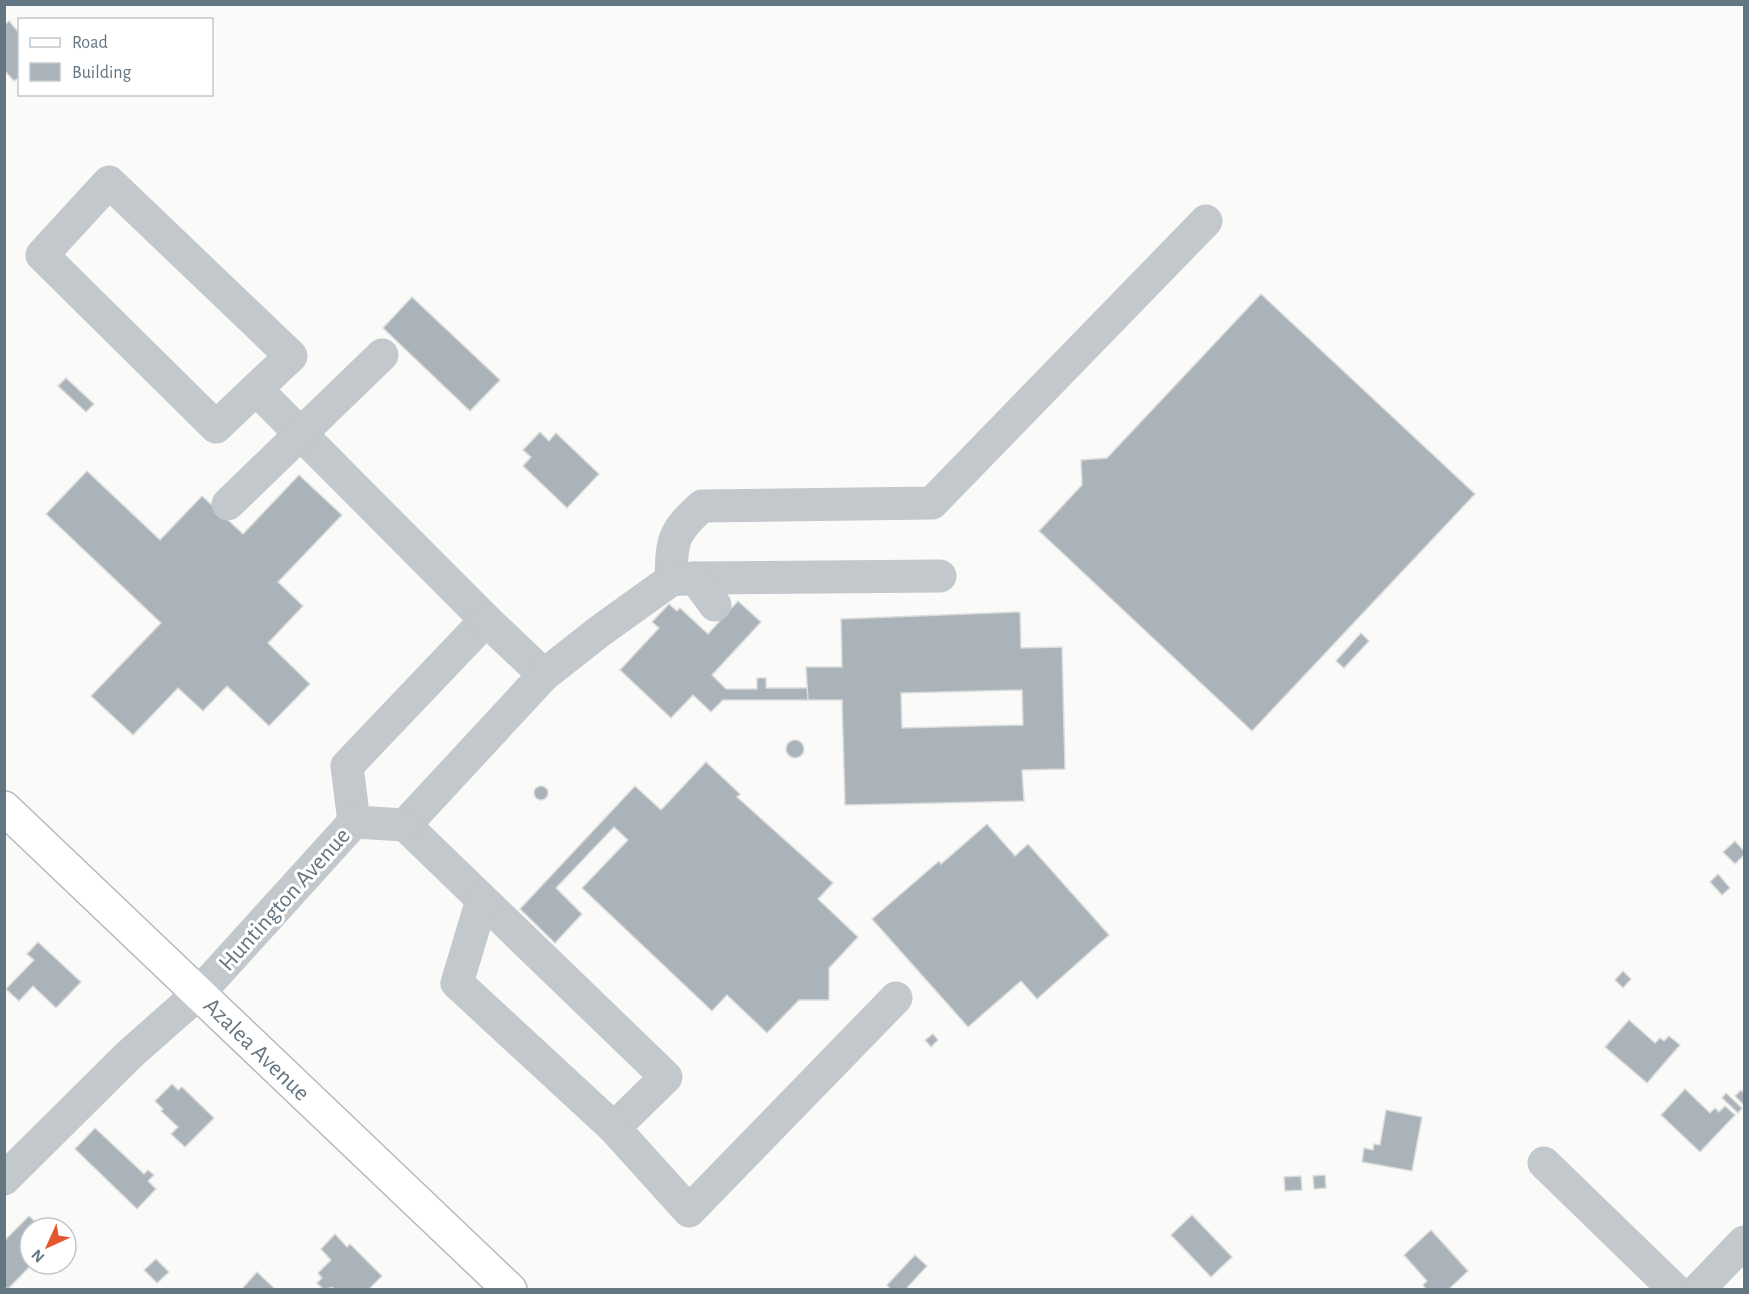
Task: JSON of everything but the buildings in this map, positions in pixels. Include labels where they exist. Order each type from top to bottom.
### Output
[{"type":"main road","name":"Azalea Avenue","points":[[4,808],[510,1290]]},
{"type":"street","points":[[109,182],[291,356],[256,389],[216,426],[42,255],[109,182]]},
{"type":"street","points":[[715,605],[683,579],[672,543],[683,523],[702,506],[932,503],[1206,221]]},
{"type":"street","points":[[228,504],[382,356]]},
{"type":"street","points":[[256,389],[299,435],[544,675]]},
{"type":"street","points":[[614,1128],[666,1077],[405,825],[544,675],[600,631],[683,579],[940,576]]},
{"type":"street","points":[[354,822],[347,766],[486,620]]},
{"type":"street","name":"Huntington Avenue","points":[[4,1179],[130,1054],[199,993],[354,822],[405,825]]},
{"type":"street","points":[[482,900],[457,983],[614,1128],[689,1211],[896,998]]},
{"type":"street","points":[[1544,1163],[1675,1290]]},
{"type":"street","points":[[1698,1290],[1744,1242]]}]
